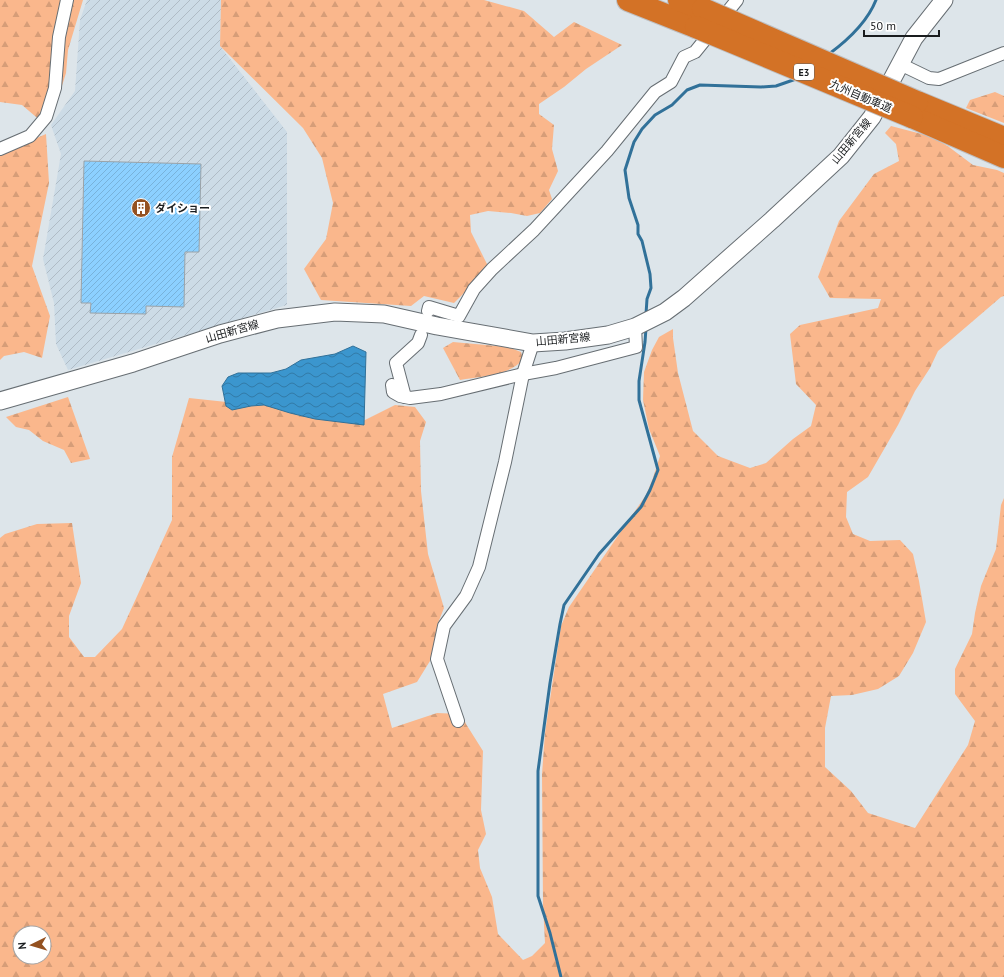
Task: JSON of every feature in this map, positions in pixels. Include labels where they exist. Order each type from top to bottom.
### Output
[{"type":"highway","name":"九州自動車道","points":[[628,0],[700,18],[915,109],[1004,138]]},
{"type":"highway","name":"九州自動車道","points":[[679,0],[700,18]]},
{"type":"highway","name":"九州自動車道","points":[[915,109],[1004,157]]},
{"type":"main road","name":"山田新宮線","points":[[0,401],[133,363],[220,334],[277,319],[335,312],[384,314],[437,326],[533,343],[565,341],[608,335],[636,327],[665,312],[696,288],[842,156],[872,117],[914,38],[944,0]]},
{"type":"street","points":[[0,149],[30,136],[46,117],[55,88],[59,37],[67,0]]},
{"type":"street","points":[[428,312],[430,307],[460,316],[474,289],[492,269],[534,230],[607,151],[655,92],[671,82],[684,57],[695,52],[737,0]]},
{"type":"street","points":[[900,64],[929,78],[939,79],[1004,53]]},
{"type":"street","points":[[392,385],[393,392],[400,396],[410,398],[441,394],[523,374],[556,368],[636,347],[636,327]]},
{"type":"street","points":[[405,397],[396,363],[418,343],[421,335]]},
{"type":"street","points":[[458,721],[437,659],[444,626],[466,596],[479,567],[505,462],[523,374],[533,343]]},
{"type":"shaded area","points":[[87,0],[221,0],[220,46],[287,132],[287,305],[68,370],[56,344],[54,303],[43,259],[61,154],[51,125],[75,91],[80,20]]},
{"type":"green space","points":[[0,0],[83,0],[68,50],[66,73],[55,108],[42,122],[22,105],[0,102]]},
{"type":"green space","points":[[221,0],[484,0],[524,11],[554,37],[574,22],[622,45],[586,69],[564,87],[539,104],[539,114],[554,125],[552,149],[558,171],[549,190],[552,199],[540,213],[527,216],[488,211],[470,215],[471,232],[489,268],[454,303],[424,296],[411,306],[321,300],[304,269],[326,239],[333,203],[322,158],[303,128],[220,46]]},
{"type":"green space","points":[[995,92],[1004,96],[1004,123],[966,108],[970,100]]},
{"type":"green space","points":[[891,126],[933,137],[973,165],[1004,173],[1004,296],[938,351],[930,368],[915,391],[898,425],[868,477],[847,492],[846,517],[853,534],[870,541],[900,540],[913,554],[926,622],[913,653],[899,676],[878,689],[852,695],[831,696],[825,728],[825,767],[851,791],[868,813],[915,828],[968,745],[975,721],[955,694],[955,669],[972,634],[981,586],[996,549],[1001,505],[1004,498],[1004,977],[0,977],[0,538],[5,534],[37,524],[72,523],[81,583],[69,616],[69,637],[84,657],[95,657],[122,629],[172,520],[172,457],[189,398],[236,403],[288,398],[317,414],[357,424],[395,405],[415,407],[426,422],[420,441],[421,491],[428,554],[444,608],[438,623],[430,661],[417,682],[383,694],[392,728],[437,713],[462,714],[466,724],[483,751],[481,810],[486,834],[478,850],[480,868],[492,897],[498,934],[523,960],[532,956],[545,943],[543,905],[542,774],[545,733],[561,626],[569,607],[646,495],[653,478],[660,456],[649,429],[643,400],[644,372],[652,350],[659,337],[673,329],[678,373],[693,431],[718,456],[750,468],[766,463],[793,439],[811,426],[816,405],[796,384],[790,334],[800,325],[878,308],[881,299],[830,298],[818,277],[839,221],[874,174],[899,161],[896,144],[885,133]]},
{"type":"green space","points":[[46,134],[49,183],[32,266],[50,316],[42,358],[24,352],[4,356],[0,360],[0,154]]},
{"type":"green space","points":[[453,342],[508,347],[521,352],[523,359],[517,365],[503,372],[460,380],[443,348]]},
{"type":"green space","points":[[68,397],[90,459],[71,463],[64,450],[43,441],[29,430],[16,427],[6,417]]},
{"type":"water","points":[[353,346],[366,352],[364,425],[315,419],[264,405],[232,410],[226,406],[222,386],[228,377],[238,373],[271,373],[286,369],[301,360],[335,354]]},
{"type":"building","name":"ダイショー","points":[[84,161],[201,164],[199,252],[185,252],[184,307],[146,306],[146,314],[90,313],[91,303],[81,303]]},
{"type":"waterway","points":[[829,54],[843,43],[862,24],[876,0]]},
{"type":"waterway","points":[[646,314],[647,299],[651,288],[650,274],[642,241],[638,234],[638,225],[629,198],[625,170],[634,142],[642,129],[655,115],[672,105],[687,90],[700,85],[761,87],[776,86],[796,79]]},
{"type":"waterway","points":[[561,977],[550,933],[538,896],[538,771],[550,683],[564,605],[599,554],[641,507],[658,470],[639,400],[639,381],[646,328]]},
{"type":"place","name":"ダイショー","points":[[141,208]]}]
